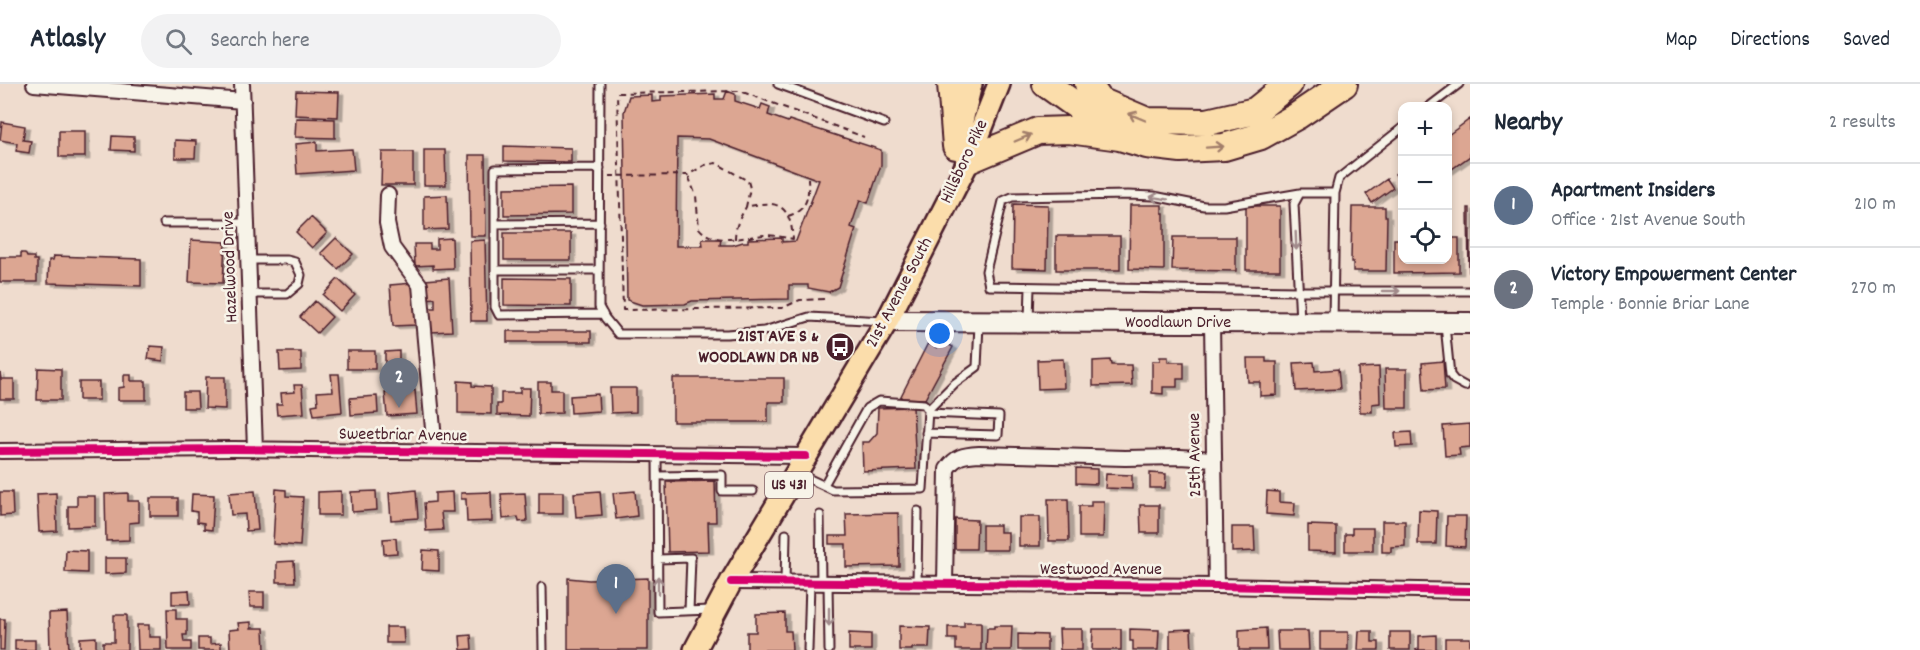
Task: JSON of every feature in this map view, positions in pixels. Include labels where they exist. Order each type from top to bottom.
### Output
[{"type":"highway","points":[[951,84],[962,153],[1038,131],[1068,130],[1181,149],[1224,147],[1261,136],[1297,116],[1344,84]]},
{"type":"highway","points":[[1046,84],[1120,137]]},
{"type":"highway","points":[[1088,84],[1100,101],[1147,121],[1207,123],[1254,111],[1289,84]]},
{"type":"main road","name":"Hillsboro Pike","points":[[962,153],[970,84]]},
{"type":"main road","name":"Hillsboro Pike","points":[[940,215],[962,153],[999,84]]},
{"type":"main road","name":"21st Avenue South","points":[[695,650],[731,582],[887,321],[940,215]]},
{"type":"main road","name":"Woodlawn Drive","points":[[887,321],[1470,323]]},
{"type":"street","points":[[34,84],[243,101]]},
{"type":"street","name":"Hazelwood Drive","points":[[242,84],[255,449]]},
{"type":"street","points":[[388,195],[387,223],[392,247],[420,285],[435,451]]},
{"type":"street","name":"25th Avenue","points":[[1212,323],[1216,586]]},
{"type":"street","name":"Sweetbriar Avenue","points":[[0,451],[255,449],[657,454],[801,464]]},
{"type":"street","points":[[945,584],[947,469],[954,459],[979,454],[1214,459]]},
{"type":"street","name":"Westwood Avenue","points":[[731,582],[1216,586],[1470,591]]},
{"type":"lane","points":[[600,84],[599,307],[618,334],[727,334],[764,331],[809,317],[887,321]]},
{"type":"lane","points":[[778,84],[884,123]]},
{"type":"lane","points":[[1435,102],[1459,84]]},
{"type":"lane","points":[[1333,322],[1335,193],[1339,178],[1398,131]]},
{"type":"lane","points":[[600,172],[495,169],[495,307],[500,315],[603,314]]},
{"type":"lane","points":[[1335,193],[1300,193],[1224,206],[1204,206],[1154,196],[1012,197],[1004,201],[986,271],[989,286],[1470,291]]},
{"type":"lane","points":[[1300,193],[1294,204],[1300,321]]},
{"type":"lane","points":[[164,223],[248,223]]},
{"type":"lane","points":[[495,224],[600,223]]},
{"type":"lane","points":[[249,260],[295,262],[301,275],[299,284],[287,294],[250,294]]},
{"type":"lane","points":[[495,270],[600,270]]},
{"type":"lane","points":[[1029,322],[1030,287]]},
{"type":"lane","points":[[928,412],[955,383],[977,367],[980,322]]},
{"type":"lane","points":[[1445,322],[1450,375],[1465,386]]},
{"type":"lane","points":[[801,464],[824,485],[833,490],[923,489],[928,412],[924,404],[879,401],[867,408],[824,485]]},
{"type":"lane","points":[[926,433],[999,435],[999,416],[928,412]]},
{"type":"lane","points":[[657,454],[658,612],[717,610]]},
{"type":"lane","points":[[658,476],[722,475],[722,491],[753,491]]},
{"type":"lane","points":[[917,584],[918,511]]},
{"type":"lane","points":[[820,515],[820,583],[829,650]]},
{"type":"lane","points":[[785,583],[786,534]]},
{"type":"lane","points":[[658,559],[691,558],[689,611]]},
{"type":"lane","points":[[808,650],[820,583]]},
{"type":"lane","points":[[542,587],[543,650]]},
{"type":"path","points":[[824,299],[800,300],[782,308],[624,310],[617,93],[740,91],[864,136]]},
{"type":"path","points":[[600,172],[619,176],[688,175],[709,163],[725,167],[750,184],[746,207],[738,219],[735,239]]},
{"type":"path","points":[[688,175],[696,196],[699,228],[709,235],[728,239],[765,235],[793,238],[788,216],[777,205],[769,202],[746,207]]},
{"type":"path","points":[[788,216],[803,209],[808,192],[808,178]]},
{"type":"building","points":[[296,91],[339,92],[338,117],[295,115]]},
{"type":"building","points":[[727,91],[735,94],[735,101],[760,109],[762,104],[770,107],[768,115],[881,150],[881,165],[868,203],[860,200],[851,227],[856,229],[838,287],[829,292],[808,288],[808,285],[789,285],[789,299],[692,301],[685,304],[642,305],[627,300],[624,112],[629,96],[652,95],[652,102],[661,101],[661,96],[715,94],[715,99],[724,99]],"holes":[[[677,138],[709,139],[819,180],[796,241],[782,242],[782,238],[748,239],[748,242],[720,245],[721,239],[702,239],[703,246],[676,246]]]},
{"type":"building","points":[[296,118],[335,119],[335,138],[295,137]]},
{"type":"building","points":[[1470,119],[1470,156],[1452,169],[1452,156],[1452,132]]},
{"type":"building","points":[[2,122],[25,126],[23,140],[31,141],[29,153],[16,151],[17,143],[0,140]]},
{"type":"building","points":[[59,131],[85,131],[85,157],[59,157]]},
{"type":"building","points":[[112,136],[134,137],[134,151],[111,150]]},
{"type":"building","points":[[175,140],[196,141],[195,158],[175,158]]},
{"type":"building","points":[[317,142],[317,151],[352,149],[354,170],[297,174],[295,144]]},
{"type":"building","points":[[504,146],[571,148],[571,162],[504,161]]},
{"type":"building","points":[[424,150],[445,150],[446,185],[424,185]]},
{"type":"building","points":[[382,152],[413,152],[413,185],[381,185]]},
{"type":"building","points":[[469,155],[485,155],[486,236],[470,236]]},
{"type":"building","points":[[1387,179],[1393,188],[1372,203],[1366,194]]},
{"type":"building","points":[[571,187],[571,214],[504,215],[504,188]]},
{"type":"building","points":[[447,195],[448,229],[424,230],[424,196]]},
{"type":"building","points":[[1013,204],[1048,205],[1047,269],[1012,268]]},
{"type":"building","points":[[1130,205],[1162,205],[1164,270],[1129,269]]},
{"type":"building","points":[[1246,206],[1280,206],[1280,270],[1246,270]]},
{"type":"building","points":[[1352,207],[1385,207],[1385,216],[1387,216],[1386,271],[1353,271],[1353,262],[1351,262]]},
{"type":"building","points":[[1468,208],[1470,208],[1470,272],[1469,272]]},
{"type":"building","points":[[311,217],[327,233],[312,248],[296,232]]},
{"type":"building","points":[[504,233],[571,233],[571,260],[504,260]]},
{"type":"building","points":[[1056,236],[1120,236],[1120,270],[1056,270]]},
{"type":"building","points":[[1173,237],[1236,237],[1236,271],[1172,270]]},
{"type":"building","points":[[336,238],[353,254],[338,269],[321,253]]},
{"type":"building","points":[[452,238],[453,268],[433,269],[433,265],[415,266],[414,244],[430,244],[430,249],[437,249],[437,239]]},
{"type":"building","points":[[1452,238],[1459,238],[1459,272],[1394,273],[1394,239],[1398,239],[1398,264],[1452,264]]},
{"type":"building","points":[[191,240],[225,242],[223,283],[189,282]]},
{"type":"building","points":[[485,240],[487,321],[471,321],[470,241]]},
{"type":"building","points":[[21,253],[37,260],[37,282],[0,282],[0,257],[21,257]]},
{"type":"building","points":[[54,256],[141,259],[141,286],[48,283],[49,260],[53,260]]},
{"type":"building","points":[[449,278],[452,331],[431,332],[430,308],[435,308],[435,298],[426,299],[425,280]]},
{"type":"building","points":[[504,278],[571,279],[571,306],[504,305]]},
{"type":"building","points":[[338,279],[355,295],[340,311],[323,295]]},
{"type":"building","points":[[413,283],[416,325],[393,326],[390,285]]},
{"type":"building","points":[[315,301],[332,317],[317,333],[300,317]]},
{"type":"building","points":[[507,331],[591,331],[591,342],[507,342]]},
{"type":"building","points":[[941,340],[953,347],[925,399],[900,398],[928,343],[937,348]]},
{"type":"building","points":[[150,346],[164,347],[163,361],[148,359]]},
{"type":"building","points":[[347,351],[375,351],[375,369],[347,369]]},
{"type":"building","points":[[399,351],[399,366],[404,366],[404,375],[385,375],[385,352]]},
{"type":"building","points":[[279,352],[301,352],[301,370],[280,371]]},
{"type":"building","points":[[1160,357],[1168,357],[1168,362],[1184,362],[1184,379],[1177,379],[1177,387],[1163,387],[1163,394],[1152,393],[1152,361],[1160,361]]},
{"type":"building","points":[[1247,358],[1266,358],[1266,362],[1277,362],[1277,395],[1260,396],[1260,382],[1248,382]]},
{"type":"building","points":[[1063,359],[1064,388],[1038,389],[1037,360]]},
{"type":"building","points":[[1110,360],[1111,365],[1131,365],[1132,385],[1093,386],[1093,361]]},
{"type":"building","points":[[1443,361],[1445,389],[1424,390],[1422,363]]},
{"type":"building","points":[[1314,362],[1315,371],[1338,369],[1340,389],[1296,391],[1294,363]]},
{"type":"building","points":[[1379,367],[1380,403],[1372,404],[1372,412],[1360,412],[1358,368]]},
{"type":"building","points":[[38,368],[61,369],[61,400],[37,400]]},
{"type":"building","points":[[1385,369],[1407,369],[1407,408],[1386,408]]},
{"type":"building","points":[[0,372],[1,379],[14,379],[14,399],[0,399]]},
{"type":"building","points":[[331,374],[339,374],[342,412],[314,415],[312,405],[318,404],[317,392],[333,391]]},
{"type":"building","points":[[124,375],[131,375],[131,381],[146,381],[146,400],[118,400],[118,388],[124,387]]},
{"type":"building","points":[[206,377],[225,377],[225,409],[205,408]]},
{"type":"building","points":[[673,378],[784,378],[784,402],[768,402],[768,422],[673,422]]},
{"type":"building","points":[[458,381],[472,382],[472,386],[491,387],[491,414],[458,413]]},
{"type":"building","points":[[79,382],[99,382],[99,400],[79,400]]},
{"type":"building","points":[[538,382],[551,382],[551,390],[562,390],[562,413],[538,414]]},
{"type":"building","points":[[294,385],[302,385],[304,413],[277,415],[276,404],[282,404],[281,393],[295,392]]},
{"type":"building","points":[[520,388],[530,388],[529,416],[497,415],[497,404],[501,404],[501,393],[520,393]]},
{"type":"building","points":[[610,388],[636,388],[636,412],[611,413]]},
{"type":"building","points":[[415,390],[417,414],[387,416],[385,393]]},
{"type":"building","points":[[183,392],[197,392],[198,408],[183,408]]},
{"type":"building","points":[[598,394],[599,411],[571,413],[570,396]]},
{"type":"building","points":[[377,396],[378,413],[351,415],[350,398]]},
{"type":"building","points":[[913,407],[916,469],[863,471],[862,442],[869,442],[877,433],[878,408]]},
{"type":"building","points":[[1470,424],[1470,447],[1459,448],[1460,455],[1445,456],[1443,426]]},
{"type":"building","points":[[1411,432],[1412,446],[1396,447],[1395,433]]},
{"type":"building","points":[[1076,468],[1097,469],[1097,484],[1076,483]]},
{"type":"building","points":[[1150,473],[1166,474],[1165,488],[1150,488]]},
{"type":"building","points":[[1106,474],[1132,475],[1132,489],[1105,488]]},
{"type":"building","points":[[715,481],[716,522],[708,522],[709,551],[668,552],[666,482]]},
{"type":"building","points":[[276,489],[286,490],[286,496],[303,497],[300,546],[273,544]]},
{"type":"building","points":[[416,490],[418,518],[391,520],[389,493]]},
{"type":"building","points":[[255,491],[258,530],[246,531],[245,514],[231,515],[229,493]]},
{"type":"building","points":[[341,491],[341,515],[318,515],[318,492]]},
{"type":"building","points":[[376,491],[377,510],[352,512],[351,492]]},
{"type":"building","points":[[600,491],[602,515],[576,517],[574,493]]},
{"type":"building","points":[[635,491],[637,516],[616,519],[613,493]]},
{"type":"building","points":[[1267,491],[1279,492],[1279,502],[1295,503],[1294,516],[1266,514]]},
{"type":"building","points":[[0,492],[12,492],[13,515],[0,516]]},
{"type":"building","points":[[452,492],[453,512],[441,512],[443,530],[426,531],[424,503],[435,502],[435,493]]},
{"type":"building","points":[[491,492],[492,521],[467,522],[466,499],[461,499],[461,493]]},
{"type":"building","points":[[539,492],[563,492],[563,514],[539,514]]},
{"type":"building","points":[[56,493],[57,531],[39,532],[37,494]]},
{"type":"building","points":[[128,493],[128,501],[139,501],[139,522],[129,523],[129,540],[106,541],[105,494]]},
{"type":"building","points":[[525,493],[527,521],[519,522],[518,517],[503,519],[501,494]]},
{"type":"building","points":[[192,494],[214,495],[212,530],[204,529],[204,523],[197,522],[197,512],[191,511]]},
{"type":"building","points":[[77,496],[95,496],[95,526],[68,527],[68,506],[77,506]]},
{"type":"building","points":[[150,498],[178,498],[178,516],[150,516]]},
{"type":"building","points":[[1048,499],[1068,499],[1069,541],[1049,541]]},
{"type":"building","points":[[1091,501],[1104,501],[1103,537],[1079,537],[1079,506],[1091,506]]},
{"type":"building","points":[[1140,505],[1159,505],[1159,533],[1141,533]]},
{"type":"building","points":[[1419,510],[1437,511],[1436,544],[1418,544]]},
{"type":"building","points":[[898,513],[899,566],[846,567],[846,544],[829,544],[829,536],[847,536],[846,514]]},
{"type":"building","points":[[1447,516],[1466,516],[1465,547],[1446,546]]},
{"type":"building","points":[[1019,517],[1040,517],[1040,546],[1019,546]]},
{"type":"building","points":[[955,519],[977,520],[976,549],[955,549]]},
{"type":"building","points":[[1382,521],[1405,521],[1405,546],[1391,547],[1391,552],[1382,552]]},
{"type":"building","points":[[982,525],[1000,525],[1000,532],[1008,532],[1008,550],[982,550]]},
{"type":"building","points":[[1308,525],[1336,526],[1336,552],[1308,551]]},
{"type":"building","points":[[1232,527],[1254,527],[1255,551],[1232,552]]},
{"type":"building","points":[[1352,528],[1373,528],[1373,551],[1345,551],[1345,534],[1352,534]]},
{"type":"building","points":[[396,538],[397,553],[384,554],[383,539]]},
{"type":"building","points":[[66,550],[87,551],[87,573],[65,572]]},
{"type":"building","points":[[423,550],[439,551],[439,571],[422,570]]},
{"type":"building","points":[[105,558],[126,558],[126,573],[105,574]]},
{"type":"building","points":[[294,561],[295,582],[277,582],[277,562]]},
{"type":"building","points":[[568,578],[589,580],[648,578],[648,650],[568,650]]},
{"type":"building","points":[[189,590],[190,604],[172,604],[172,591]]},
{"type":"building","points":[[249,592],[264,592],[264,607],[250,607]]},
{"type":"building","points":[[167,609],[176,609],[176,619],[187,619],[187,635],[183,635],[184,642],[191,642],[191,650],[168,650]]},
{"type":"building","points":[[67,612],[69,650],[50,650],[49,613]]},
{"type":"building","points":[[785,613],[785,631],[791,631],[792,650],[747,650],[747,632],[756,632],[756,614]]},
{"type":"building","points":[[114,615],[127,615],[127,650],[103,650],[103,642],[114,642]]},
{"type":"building","points":[[0,619],[5,619],[4,650],[0,650]]},
{"type":"building","points":[[251,622],[251,628],[264,628],[265,650],[230,650],[229,630],[239,629],[238,623]]},
{"type":"building","points":[[964,622],[981,622],[981,650],[956,650],[956,639],[948,639],[948,627],[964,627]]},
{"type":"building","points":[[137,625],[149,625],[149,637],[161,637],[161,650],[138,650]]},
{"type":"building","points":[[899,626],[930,627],[929,648],[899,650]]},
{"type":"building","points":[[994,626],[1012,626],[1011,650],[986,650],[987,628],[994,628]]},
{"type":"building","points":[[386,627],[403,627],[404,643],[386,643]]},
{"type":"building","points":[[1266,628],[1267,650],[1239,650],[1239,630]]},
{"type":"building","points":[[1059,629],[1082,629],[1082,650],[1060,650]]},
{"type":"building","points":[[1093,629],[1121,629],[1121,650],[1092,650]]},
{"type":"building","points":[[1130,629],[1159,630],[1158,650],[1133,650]]},
{"type":"building","points":[[1191,629],[1192,650],[1170,650],[1170,630]]},
{"type":"building","points":[[1277,631],[1308,631],[1309,650],[1278,650]]},
{"type":"building","points":[[1359,631],[1372,631],[1372,642],[1379,642],[1379,650],[1358,650]]},
{"type":"building","points":[[1320,632],[1348,632],[1348,650],[1320,650]]},
{"type":"building","points":[[1390,632],[1410,632],[1410,650],[1390,650]]},
{"type":"building","points":[[849,633],[871,634],[871,650],[849,650]]},
{"type":"building","points":[[1018,634],[1047,635],[1047,650],[1018,650]]},
{"type":"building","points":[[471,635],[472,649],[461,650],[460,636]]},
{"type":"building","points":[[1436,635],[1436,650],[1415,650],[1419,649],[1419,636]]},
{"type":"building","points":[[96,637],[96,650],[80,650],[80,638]]},
{"type":"building","points":[[198,638],[210,638],[210,644],[221,643],[221,650],[198,650]]},
{"type":"building","points":[[1445,638],[1470,638],[1470,650],[1445,650]]},
{"type":"building","points":[[15,640],[35,640],[35,650],[15,650]]},
{"type":"cycle path","points":[[0,451],[233,449],[806,456]]},
{"type":"cycle path","points":[[731,582],[1216,586],[1470,591]]},
{"type":"place","name":"21ST AVE S & WOODLAWN DR NB","points":[[840,347]]},
{"type":"place","name":"Victory Empowerment Center","points":[[399,408]]},
{"type":"place","name":"Apartment Insiders","points":[[616,614]]}]
